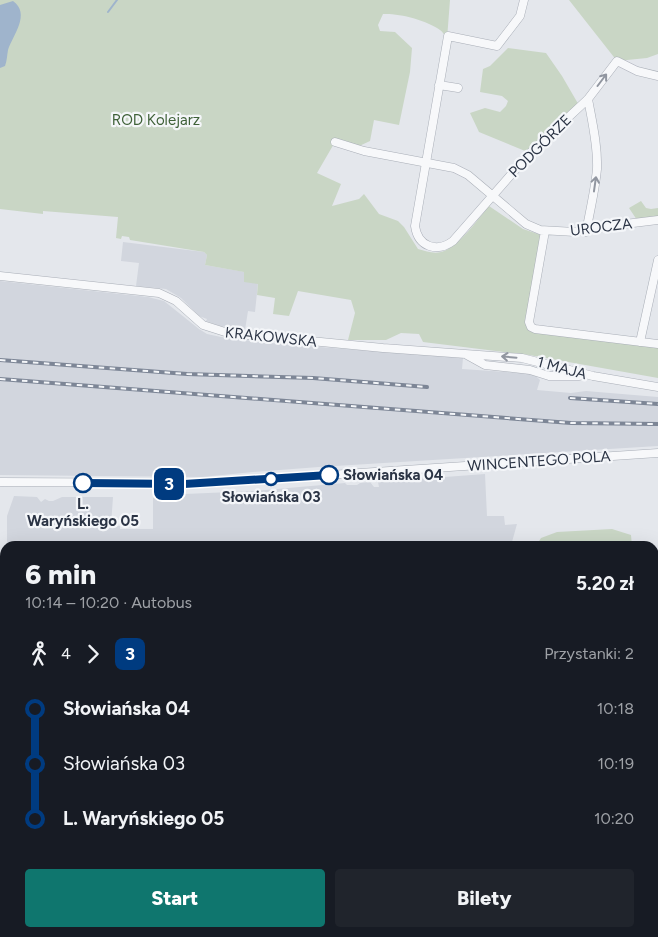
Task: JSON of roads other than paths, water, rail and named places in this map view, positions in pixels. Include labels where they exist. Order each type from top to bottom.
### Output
[{"type":"street","name":"PODGÓRZE","points":[[524,0],[520,16],[497,46],[448,36],[416,226],[420,241],[428,246],[439,248],[449,244],[530,153],[588,99],[617,61],[637,71],[658,76]]},
{"type":"street","points":[[439,85],[458,88]]},
{"type":"street","name":"PODGÓRZE","points":[[586,232],[597,168],[588,99]]},
{"type":"street","points":[[335,142],[364,151],[454,168],[468,175],[526,224],[545,231],[529,322],[531,327],[658,344]]},
{"type":"street","name":"UROCZA","points":[[545,231],[586,232],[617,225],[658,220]]},
{"type":"street","points":[[640,342],[658,260]]},
{"type":"street","name":"KRAKOWSKA","points":[[0,276],[159,294],[176,301],[203,325],[228,333],[465,354]]},
{"type":"street","name":"1 MAJA","points":[[465,354],[486,365],[530,370],[549,376],[592,376],[658,387]]},
{"type":"street","name":"WINCENTEGO POLA","points":[[0,482],[209,483],[658,453]]},
{"type":"water","points":[[13,1],[21,12],[21,18],[8,50],[5,66],[0,68],[0,5]]},
{"type":"waterway","points":[[108,12],[117,0]]},
{"type":"railway","points":[[0,360],[187,374],[313,378],[427,387]]},
{"type":"railway","points":[[0,379],[571,423],[658,424]]},
{"type":"railway","points":[[570,398],[658,404]]},
{"type":"place","name":"Słowiańska 04","points":[[329,475]]},
{"type":"place","name":"Słowiańska 03","points":[[271,479]]},
{"type":"place","name":"L. Waryńskiego 05","points":[[83,483]]},
{"type":"park label","name":"ROD Kolejarz","points":[[156,120]]}]
